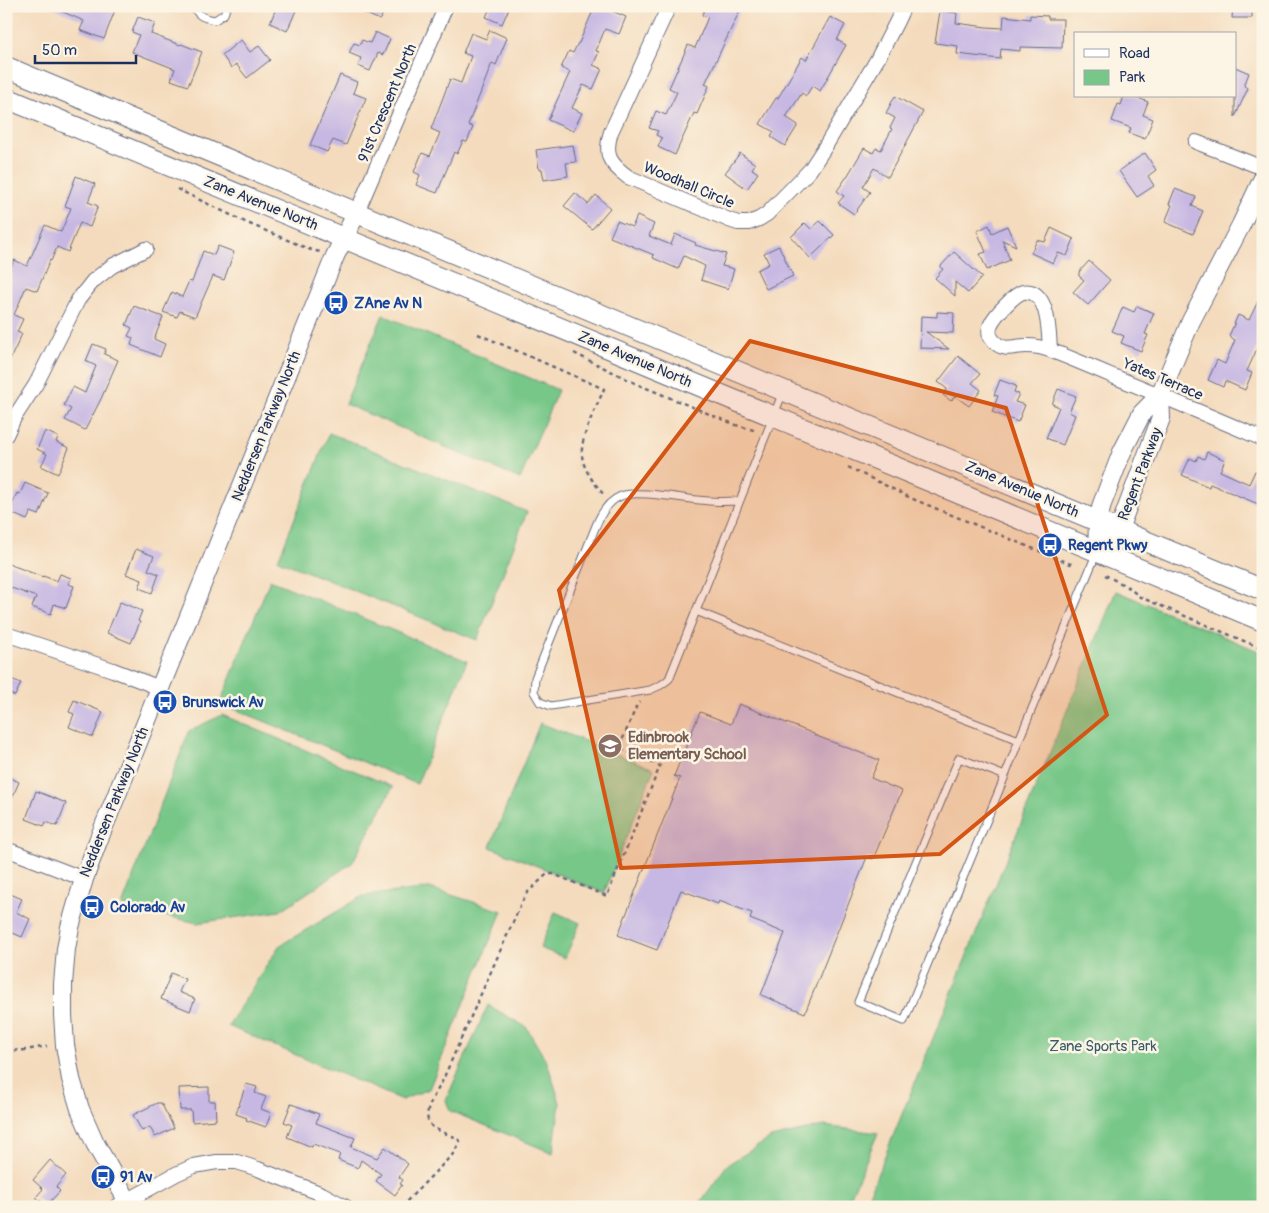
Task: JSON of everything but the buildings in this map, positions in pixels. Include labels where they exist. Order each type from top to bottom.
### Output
[{"type":"main road","name":"Zane Avenue North","points":[[6,66],[1263,590]]},
{"type":"main road","name":"Zane Avenue North","points":[[6,98],[344,237],[1263,621]]},
{"type":"street","name":"91st Crescent North","points":[[356,212],[446,6]]},
{"type":"street","name":"Woodhall Circle","points":[[669,6],[611,132],[607,145],[610,158],[617,169],[628,177],[738,223],[749,223],[767,214],[810,170],[878,58],[904,6]]},
{"type":"street","points":[[1196,142],[1263,168]]},
{"type":"street","name":"Regent Parkway","points":[[1097,552],[1098,521],[1102,504],[1122,452],[1142,413],[1160,395],[1192,321],[1263,178]]},
{"type":"street","name":"Neddersen Parkway North","points":[[125,1204],[80,1109],[71,1079],[65,1045],[63,1015],[63,984],[70,927],[84,879],[160,688],[344,237],[356,212]]},
{"type":"street","points":[[6,435],[14,418],[36,384],[78,300],[94,281],[112,266],[146,249]]},
{"type":"street","name":"Yates Terrace","points":[[1050,350],[1049,325],[1045,309],[1041,300],[1033,293],[1023,292],[1013,298],[994,316],[990,325],[990,336],[995,343],[1003,348],[1026,346],[1050,350],[1263,439]]},
{"type":"street","name":"Regent Parkway","points":[[1097,552],[1119,529],[1161,418],[1160,395]]},
{"type":"street","points":[[6,634],[160,688]]},
{"type":"street","points":[[6,849],[84,879]]},
{"type":"street","points":[[125,1204],[194,1166],[217,1162],[237,1162],[322,1194],[346,1207]]},
{"type":"lane","points":[[193,6],[197,14],[215,20],[224,14],[227,6]]},
{"type":"lane","points":[[739,501],[711,502],[635,493],[622,495],[610,502],[598,519],[535,678],[534,692],[540,702],[551,706],[652,690],[669,679],[784,390]]},
{"type":"lane","points":[[1005,776],[959,758],[858,1002],[904,1021],[1005,776],[1019,740],[1097,552]]},
{"type":"lane","points":[[696,611],[1019,740]]},
{"type":"path","points":[[478,334],[604,389],[586,433],[582,455],[588,473],[610,502]]},
{"type":"path","points":[[567,350],[639,386],[750,430]]},
{"type":"path","points":[[843,464],[912,499],[1073,565]]},
{"type":"path","points":[[1105,575],[1128,587],[1140,597],[1263,649]]},
{"type":"path","points":[[401,1207],[459,1145],[460,1141],[457,1138],[433,1127],[429,1120],[429,1105],[441,1084],[527,893],[547,874],[553,874],[607,896],[660,766],[619,748],[636,705],[652,690]]},
{"type":"path","points":[[6,1051],[47,1046]]},
{"type":"highlighted area","points":[[750,341],[1006,408],[1107,715],[940,854],[621,868],[559,590]]},
{"type":"green space","points":[[383,315],[558,390],[520,479],[345,404]]},
{"type":"green space","points":[[329,433],[527,512],[477,640],[278,560]]},
{"type":"green space","points":[[270,580],[467,661],[417,784],[220,703]]},
{"type":"green space","name":"Zane Sports Park","points":[[1116,591],[1263,653],[1263,1207],[864,1207]]},
{"type":"green space","points":[[222,715],[393,787],[352,863],[280,911],[197,923],[122,906],[189,731]]},
{"type":"green space","points":[[540,723],[654,769],[604,893],[490,847]]},
{"type":"green space","points":[[429,888],[502,911],[429,1089],[402,1100],[228,1026],[279,946],[363,896]]},
{"type":"green space","points":[[555,912],[580,923],[565,958],[540,948]]},
{"type":"green space","points":[[488,1005],[526,1027],[547,1062],[560,1103],[553,1153],[450,1111],[446,1100]]},
{"type":"green space","points":[[824,1126],[878,1133],[846,1207],[697,1207],[727,1165],[771,1138]]},
{"type":"place","name":"ZAne Av N","points":[[336,303]]},
{"type":"place","name":"Regent Pkwy","points":[[1050,545]]},
{"type":"place","name":"Brunswick Av","points":[[165,702]]},
{"type":"place","name":"Edinbrook Elementary School","points":[[610,746]]},
{"type":"place","name":"Colorado Av","points":[[92,907]]},
{"type":"place","name":"91 Av","points":[[103,1177]]}]
